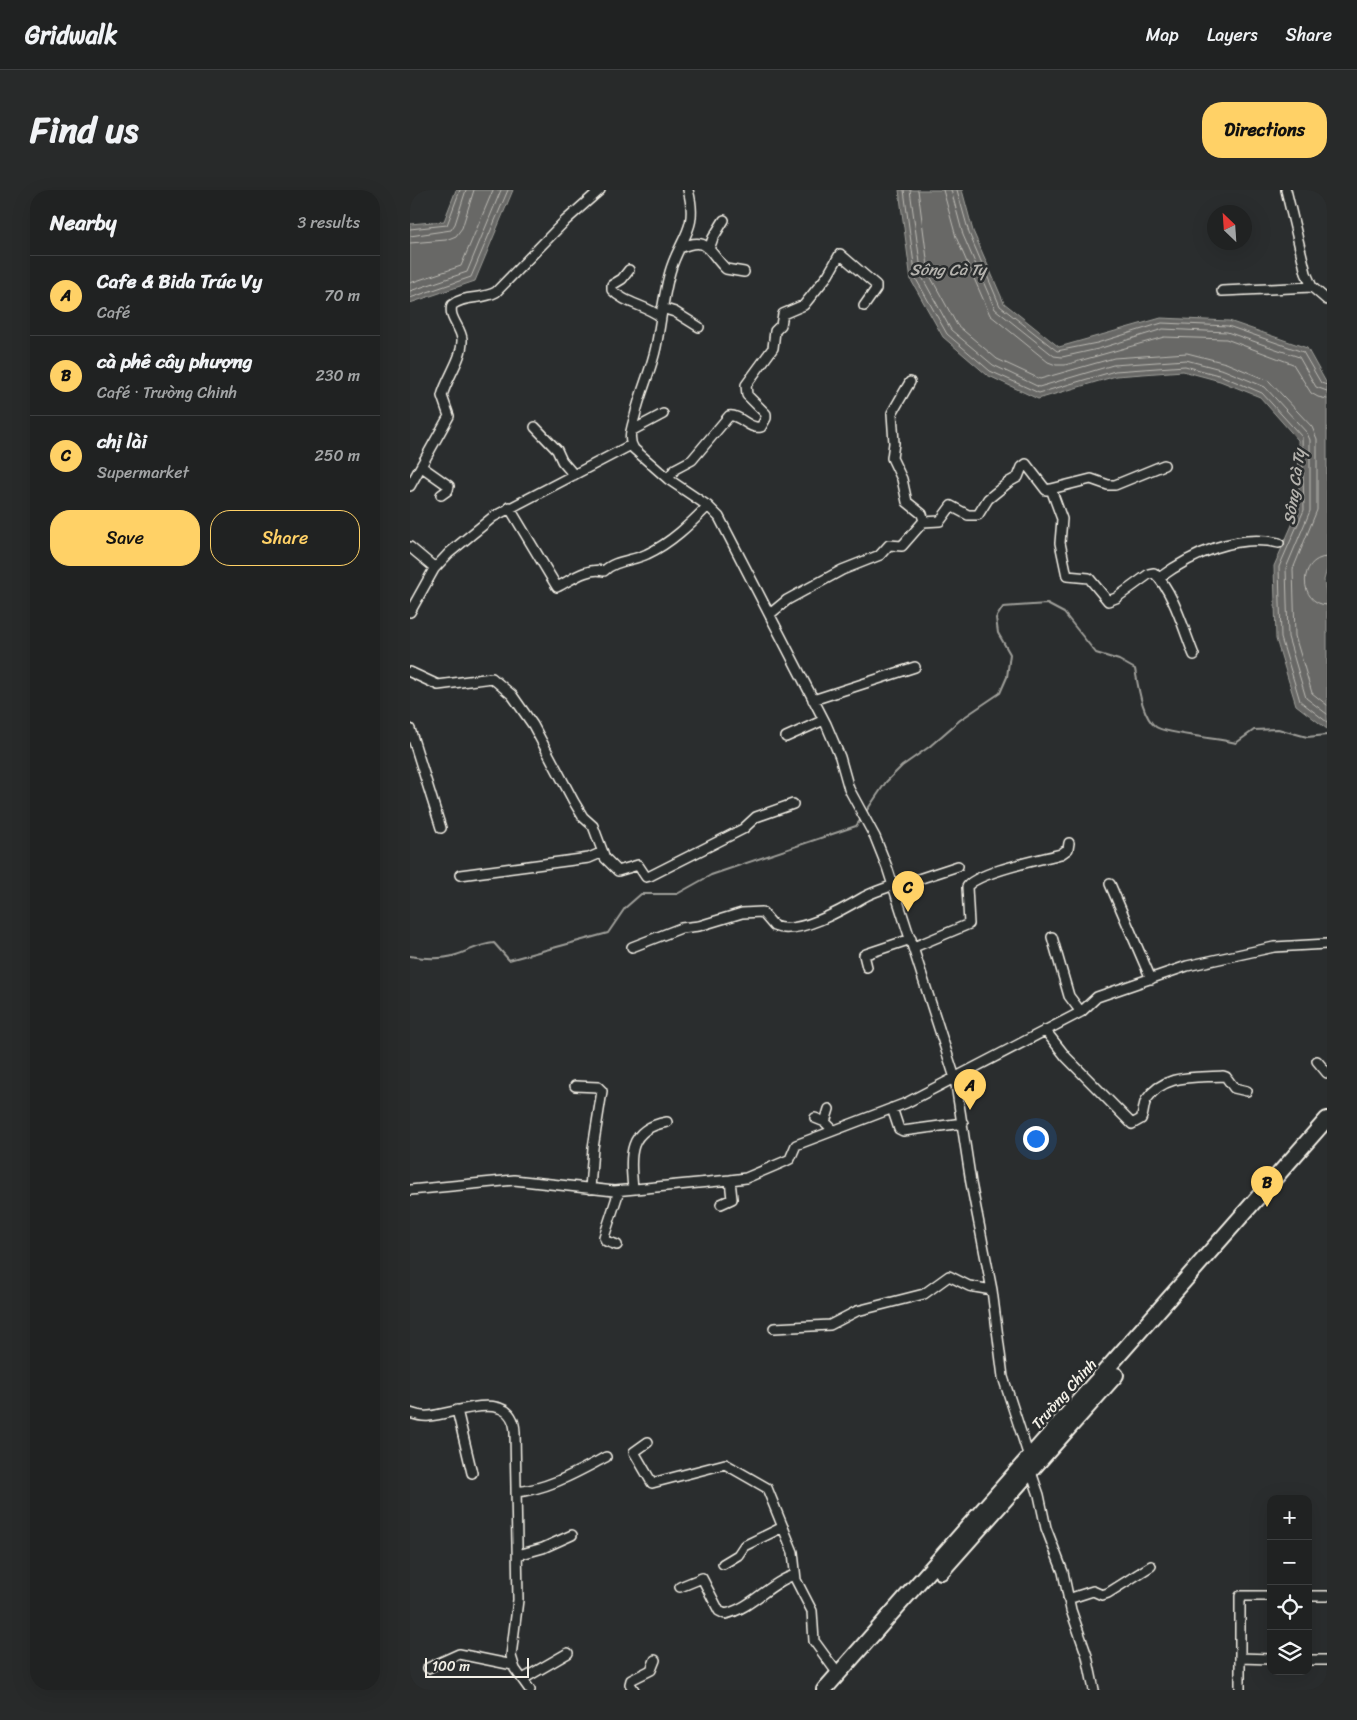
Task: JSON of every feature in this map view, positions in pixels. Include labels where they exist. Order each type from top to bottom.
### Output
[{"type":"highway","name":"Trường Chinh","points":[[824,1690],[1327,1120]]},
{"type":"highway","name":"Trường Chinh","points":[[835,1690],[1031,1472],[1327,1133]]},
{"type":"street","points":[[410,486],[449,416],[442,396],[459,355],[462,339],[451,313],[452,305],[457,301],[486,296],[496,292],[565,220],[600,190]]},
{"type":"street","points":[[688,190],[692,224],[671,268],[656,346],[631,431],[631,445],[668,479],[708,506],[725,528],[824,720],[840,757],[849,789],[875,837],[894,886],[955,1078],[971,1183],[992,1290],[1003,1376],[1029,1457],[1031,1472],[1039,1495],[1046,1528],[1063,1572],[1068,1599],[1087,1656],[1094,1690]]},
{"type":"street","points":[[1286,190],[1306,273],[1312,287],[1327,298]]},
{"type":"street","points":[[709,249],[713,238],[724,220]]},
{"type":"street","points":[[680,248],[697,242],[709,249],[726,269],[744,272]]},
{"type":"street","points":[[668,479],[675,469],[692,460],[728,416],[733,416],[756,428],[760,427],[766,418],[766,414],[747,395],[746,385],[774,348],[775,331],[781,325],[783,314],[804,305],[828,275],[840,254],[876,285],[876,289],[864,306]]},
{"type":"street","points":[[629,270],[622,279],[612,285],[612,290],[623,298],[651,309],[662,312],[675,312],[699,327]]},
{"type":"street","points":[[1222,290],[1312,287]]},
{"type":"street","points":[[910,382],[892,410],[894,443],[892,458],[902,479],[907,502],[922,514],[924,521]]},
{"type":"street","points":[[631,431],[663,414]]},
{"type":"street","points":[[535,427],[557,450],[562,461],[574,475]]},
{"type":"street","points":[[410,612],[432,565],[459,544],[509,507],[631,445]]},
{"type":"street","points":[[770,614],[787,600],[842,570],[880,555],[889,545],[902,546],[924,521],[940,521],[952,506],[968,515],[978,515],[988,499],[1009,482],[1018,478],[1024,464],[1029,466],[1046,490],[1092,479],[1108,485],[1115,485],[1164,465]]},
{"type":"street","points":[[422,466],[447,482],[448,490],[440,495]]},
{"type":"street","points":[[1051,489],[1062,519],[1060,543],[1067,576],[1089,578],[1108,600],[1116,598],[1149,574],[1154,573],[1159,578],[1175,607],[1194,655]]},
{"type":"street","points":[[509,507],[556,587],[588,571],[596,569],[604,571],[613,564],[633,560],[662,547],[708,506]]},
{"type":"street","points":[[1159,578],[1177,565],[1225,545],[1250,541],[1279,543]]},
{"type":"street","points":[[410,547],[432,565]]},
{"type":"street","points":[[813,700],[915,668]]},
{"type":"street","points":[[410,672],[438,685],[492,678],[512,695],[533,725],[583,817],[594,826],[605,858],[618,871],[638,866],[646,877],[650,876],[743,829],[756,817],[793,804]]},
{"type":"street","points":[[786,737],[824,720]]},
{"type":"street","points":[[410,729],[441,828]]},
{"type":"street","points":[[867,967],[864,956],[866,954],[912,943],[969,924],[967,887],[970,882],[992,872],[1061,854],[1068,849],[1069,843]]},
{"type":"street","points":[[460,876],[589,858],[603,852]]},
{"type":"street","points":[[632,947],[681,928],[699,926],[742,913],[762,912],[774,926],[797,927],[848,908],[866,896],[958,866]]},
{"type":"street","points":[[1110,884],[1151,978]]},
{"type":"street","points":[[1052,937],[1069,996],[1081,1012]]},
{"type":"street","points":[[410,1190],[514,1180],[619,1191],[746,1178],[786,1161],[790,1158],[796,1145],[892,1108],[955,1078],[1081,1012],[1097,997],[1187,966],[1242,953],[1274,947],[1327,944]]},
{"type":"street","points":[[1045,1030],[1066,1057],[1132,1124],[1141,1119],[1146,1101],[1152,1093],[1175,1078],[1223,1076],[1226,1077],[1234,1088],[1247,1092]]},
{"type":"street","points":[[1317,1060],[1327,1073]]},
{"type":"street","points":[[575,1086],[598,1087],[602,1091],[593,1148],[590,1189]]},
{"type":"street","points":[[892,1108],[899,1129],[903,1132],[963,1123]]},
{"type":"street","points":[[825,1122],[829,1109]]},
{"type":"street","points":[[814,1118],[825,1122],[833,1130]]},
{"type":"street","points":[[633,1189],[631,1165],[636,1141],[648,1126],[667,1122]]},
{"type":"street","points":[[721,1204],[732,1199],[730,1180]]},
{"type":"street","points":[[617,1245],[606,1241],[604,1237],[619,1191]]},
{"type":"street","points":[[774,1328],[826,1326],[857,1311],[924,1294],[949,1276],[969,1286],[992,1290]]},
{"type":"street","points":[[410,1413],[428,1416],[457,1410],[496,1407],[502,1409],[513,1418],[515,1432],[518,1600],[511,1656],[513,1665],[530,1690]]},
{"type":"street","points":[[457,1410],[472,1473]]},
{"type":"street","points":[[648,1442],[634,1452],[652,1483],[727,1464],[767,1488],[793,1552],[795,1575],[812,1611],[814,1641],[838,1674]]},
{"type":"street","points":[[516,1492],[555,1484],[606,1457]]},
{"type":"street","points":[[723,1564],[738,1555],[744,1546],[783,1527]]},
{"type":"street","points":[[518,1555],[543,1548],[572,1535]]},
{"type":"street","points":[[1068,1599],[1093,1591],[1102,1594],[1108,1593],[1151,1566]]},
{"type":"street","points":[[680,1587],[702,1578],[719,1611],[725,1614],[744,1605],[786,1578],[795,1575]]},
{"type":"street","points":[[1240,1690],[1240,1596],[1267,1596]]},
{"type":"street","points":[[1312,1596],[1327,1596]]},
{"type":"street","points":[[523,1680],[568,1652]]},
{"type":"street","points":[[428,1668],[459,1654],[513,1665]]},
{"type":"street","points":[[1240,1658],[1267,1659]]},
{"type":"street","points":[[634,1690],[630,1684],[631,1680],[651,1670],[655,1660]]},
{"type":"street","points":[[1312,1660],[1327,1660]]},
{"type":"water","points":[[456,190],[513,190],[475,281],[410,303],[410,224],[444,221]]},
{"type":"water","name":"Sông Cà Ty","points":[[899,190],[962,190],[973,231],[1004,303],[1059,347],[1161,318],[1229,321],[1307,348],[1327,384],[1327,569],[1324,580],[1327,599],[1327,729],[1296,705],[1276,639],[1274,566],[1299,509],[1298,440],[1260,397],[1220,381],[1183,371],[1116,376],[1038,399],[987,375],[943,337],[911,280]]},
{"type":"waterway","points":[[497,510],[546,485]]},
{"type":"waterway","points":[[452,545],[479,523]]},
{"type":"waterway","points":[[865,813],[886,782],[902,766],[929,747],[960,720],[1000,693],[1007,677],[1010,654],[998,633],[996,618],[1003,607],[1047,604],[1064,613],[1096,653],[1119,660],[1135,669],[1141,700],[1147,716],[1156,727],[1181,734],[1236,743],[1254,730],[1278,729],[1307,737],[1327,735]]},
{"type":"waterway","points":[[410,956],[444,958],[494,943],[509,960],[608,933],[625,908],[641,894],[677,894],[711,875],[856,826],[861,819]]},
{"type":"place","name":"chị lài","points":[[908,912]]},
{"type":"place","name":"Cafe & Bida Trúc Vy","points":[[970,1110]]},
{"type":"place","name":"cà phê cây phượng","points":[[1267,1207]]}]
